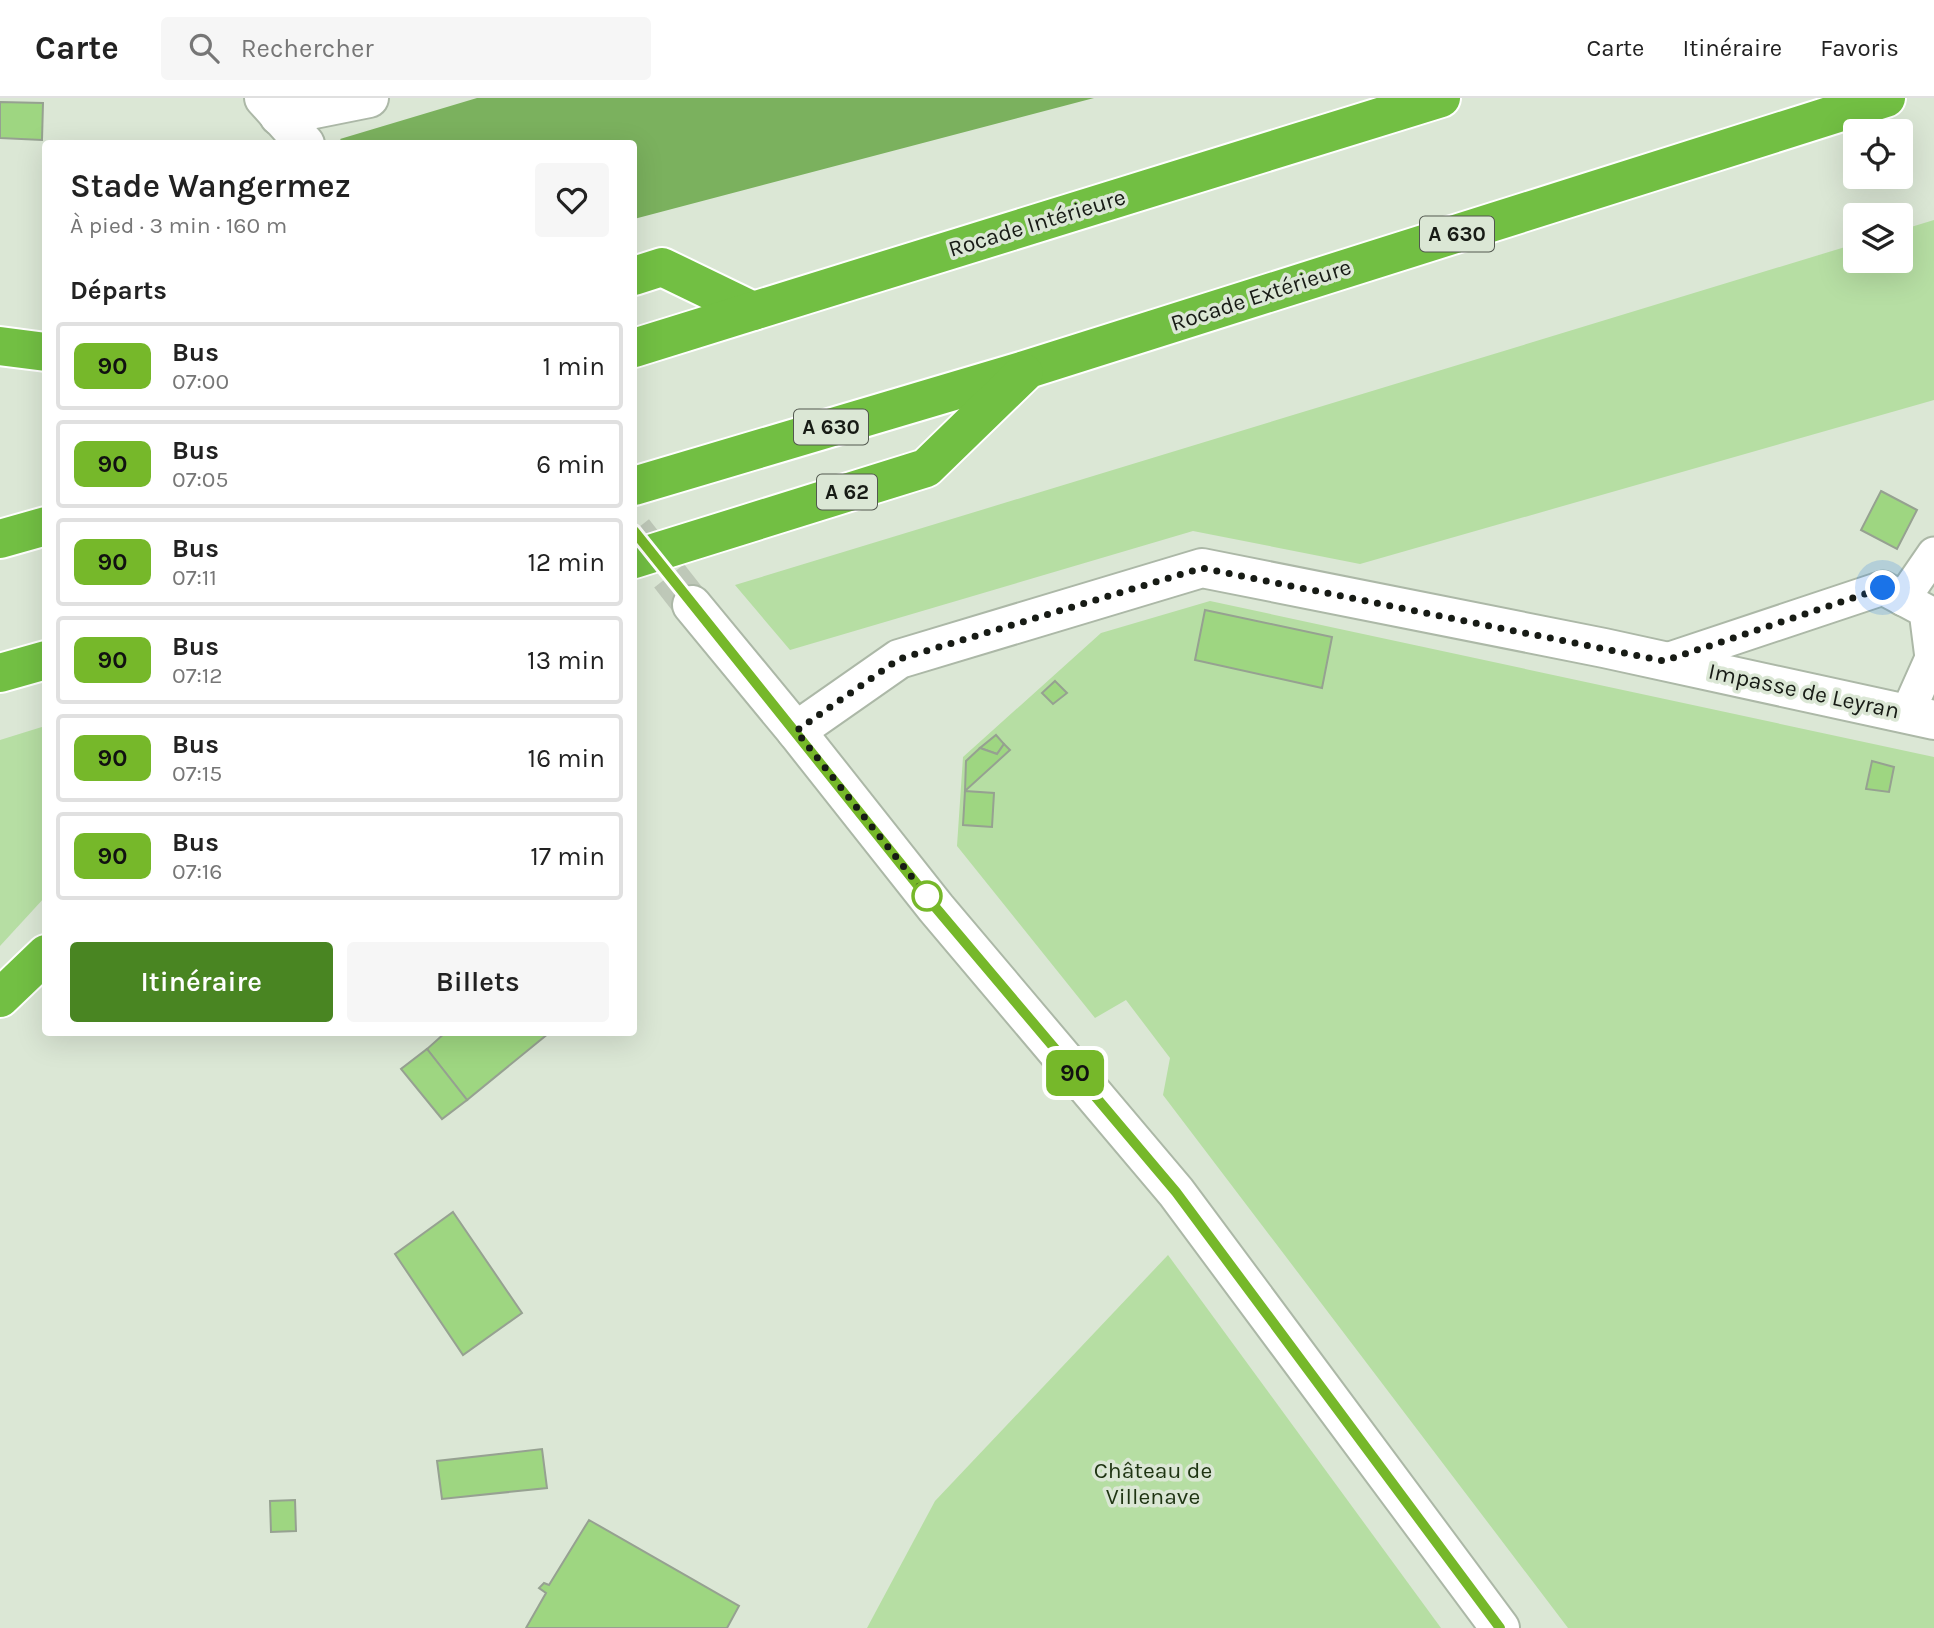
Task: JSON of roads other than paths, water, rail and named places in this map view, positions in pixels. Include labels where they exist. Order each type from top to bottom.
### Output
[{"type":"highway","name":"Rocade Intérieure","points":[[637,347],[1441,98]]},
{"type":"highway","name":"Rocade Extérieure","points":[[637,485],[1028,369],[1886,98]]},
{"type":"highway","points":[[637,275],[662,267],[753,311]]},
{"type":"highway","points":[[0,346],[42,351]]},
{"type":"highway","name":"A 62","points":[[637,558],[926,468],[1028,369]]},
{"type":"highway","points":[[0,539],[42,527]]},
{"type":"highway","points":[[0,673],[42,661]]},
{"type":"highway","points":[[0,998],[42,958]]},
{"type":"street","points":[[272,107],[369,98]]},
{"type":"street","points":[[272,107],[301,140]]},
{"type":"street","name":"Impasse de Leyran","points":[[796,731],[899,659],[1202,568],[1664,661],[1921,717]]},
{"type":"street","points":[[692,605],[936,908],[1176,1192],[1500,1628]]},
{"type":"lane","points":[[1903,599],[1934,554]]},
{"type":"lane","points":[[1664,661],[1883,588],[1926,611],[1933,658],[1921,717]]},
{"type":"tunnel","points":[[637,535],[692,605]]},
{"type":"park label","name":"Château de Villenave","points":[[1153,1483]]}]
